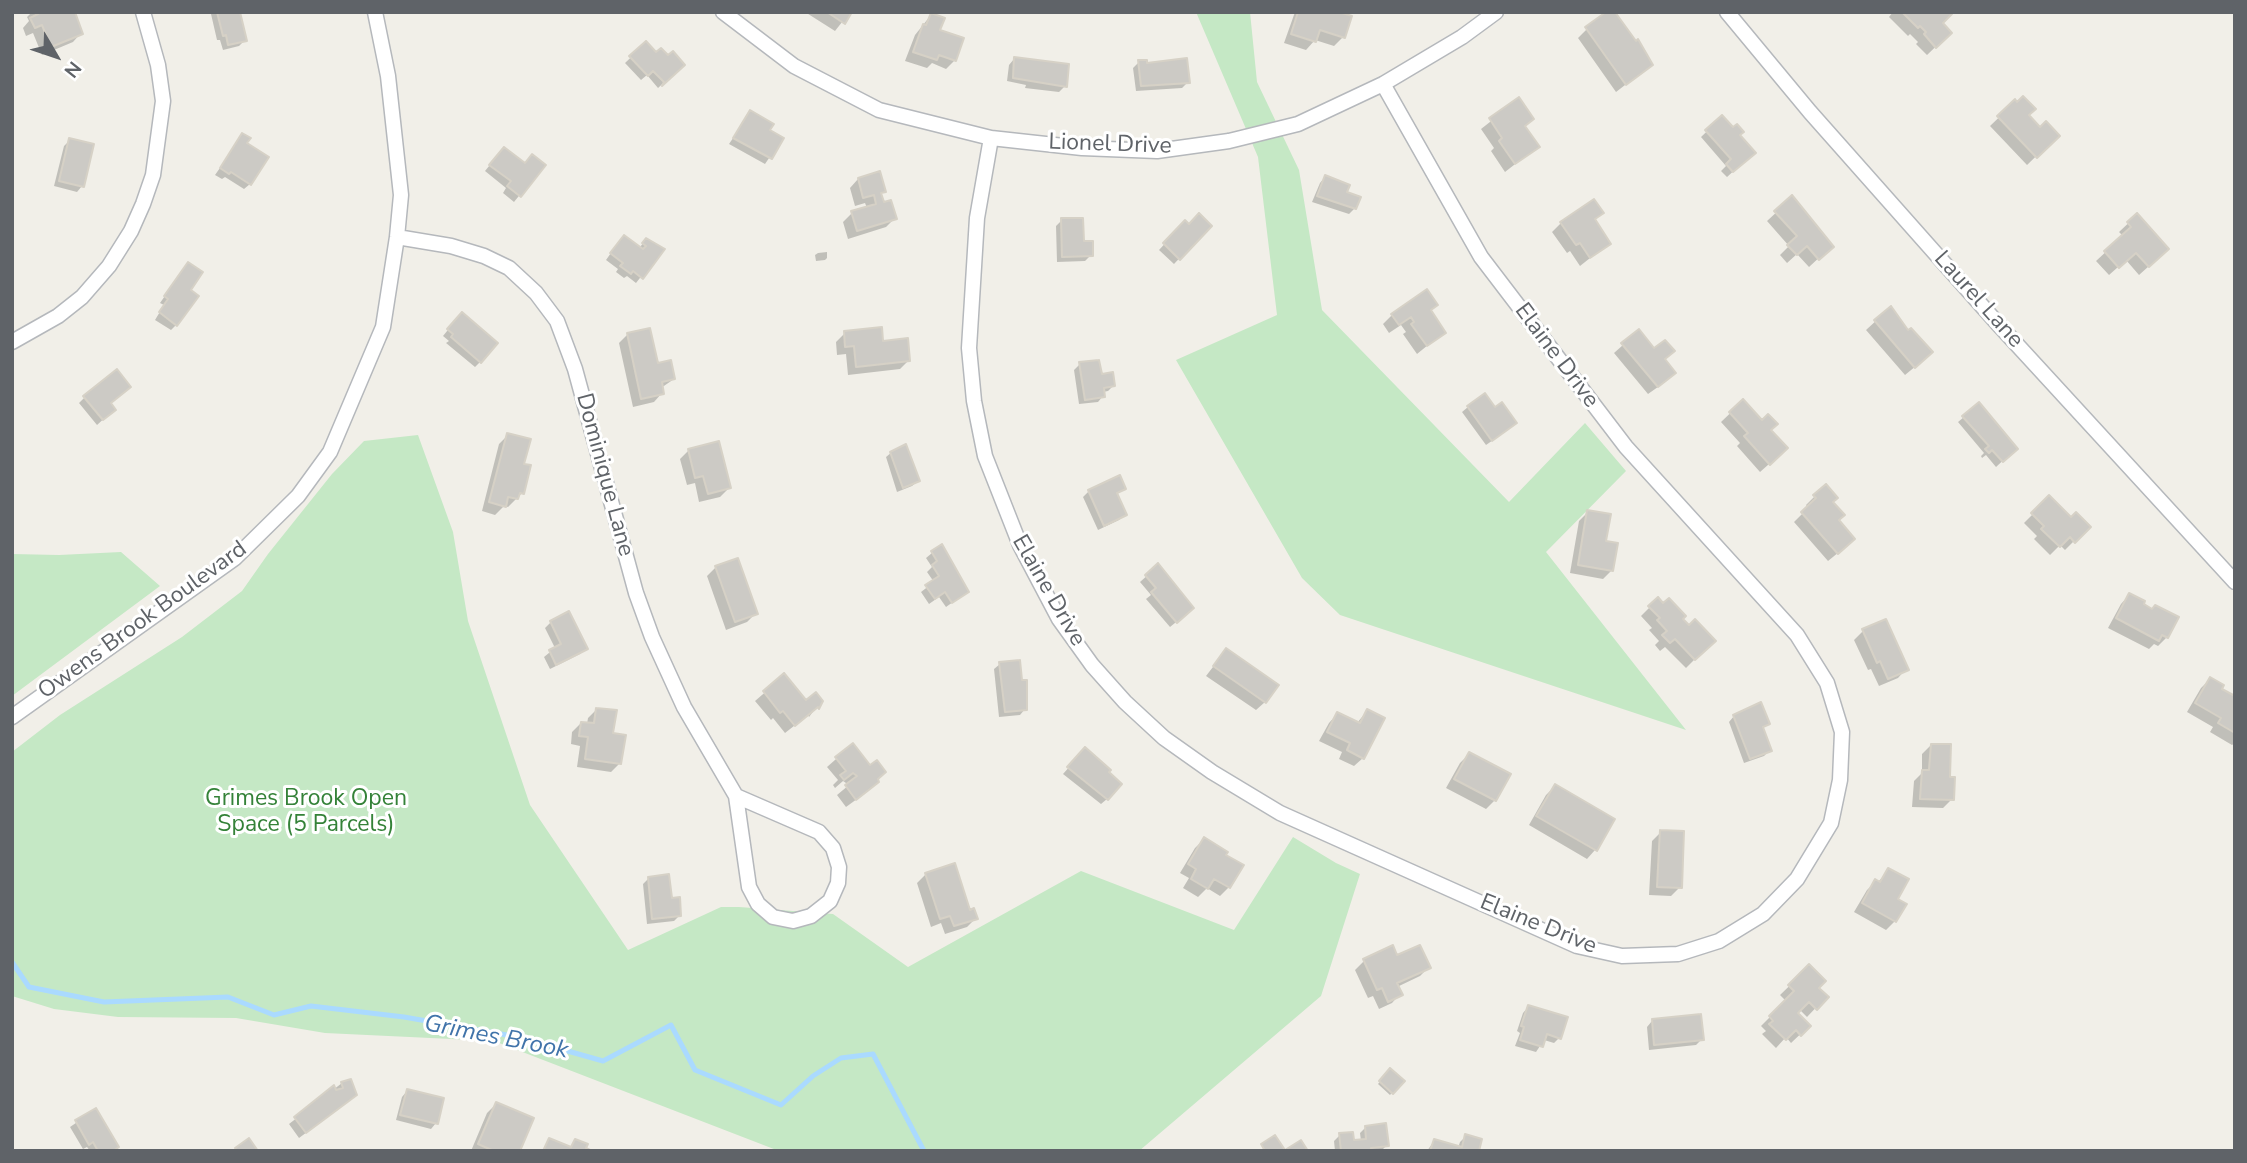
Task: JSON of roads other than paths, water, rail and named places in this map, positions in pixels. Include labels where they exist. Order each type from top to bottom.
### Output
[{"type":"street","points":[[12,342],[58,316],[82,297],[110,266],[143,204],[153,175],[163,101],[158,65],[143,12]]},
{"type":"street","name":"Owens Brook Boulevard","points":[[12,717],[234,558],[298,496],[330,452],[383,327],[397,237],[401,195],[388,76],[374,12]]},
{"type":"street","name":"Lionel Drive","points":[[723,12],[794,66],[880,110],[991,138],[1082,148],[1157,150],[1229,141],[1298,124],[1383,84],[1462,37],[1496,12]]},
{"type":"street","name":"Laurel Lane","points":[[1727,12],[1810,112],[1998,324],[2235,582]]},
{"type":"street","name":"Elaine Drive","points":[[991,138],[977,218],[969,348],[974,401],[985,456],[1020,545],[1059,619],[1092,664],[1125,702],[1164,738],[1212,772],[1280,813],[1577,946],[1622,956],[1678,954],[1719,942],[1763,914],[1797,879],[1831,822],[1840,780],[1842,732],[1827,684],[1797,635],[1626,447],[1481,257],[1383,84]]},
{"type":"street","name":"Dominique Lane","points":[[397,237],[451,246],[484,256],[509,268],[536,293],[557,321],[575,369],[636,593],[652,637],[684,707],[736,796],[749,887],[758,904],[773,917],[793,921],[811,916],[830,901],[838,883],[839,867],[833,848],[819,832],[736,796]]},
{"type":"waterway","name":"Grimes Brook","points":[[12,962],[29,987],[104,1002],[228,997],[274,1015],[311,1006],[404,1017],[518,1037],[603,1061],[671,1025],[695,1070],[781,1105],[813,1076],[841,1058],[873,1054],[924,1151]]},
{"type":"park label","name":"Grimes Brook Open Space (5 Parcels)","points":[[306,812]]}]
